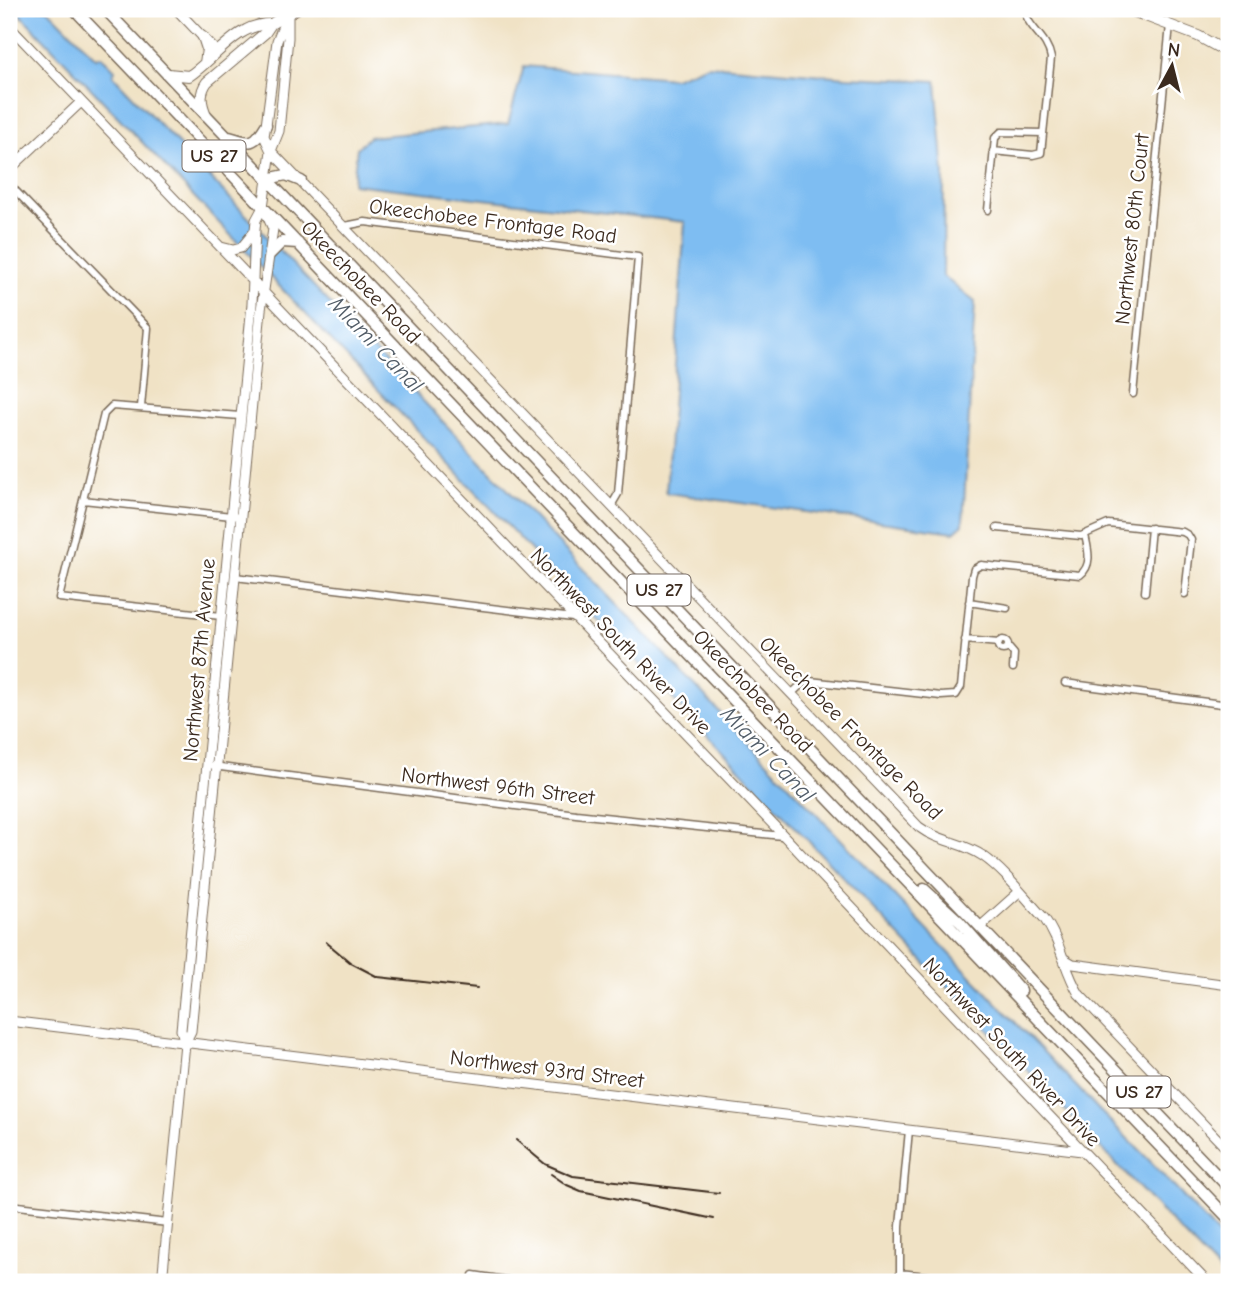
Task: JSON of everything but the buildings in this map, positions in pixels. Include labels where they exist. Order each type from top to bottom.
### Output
[{"type":"highway","name":"Okeechobee Road","points":[[74,9],[1068,1047],[1229,1219]]},
{"type":"highway","name":"Okeechobee Road","points":[[105,9],[1229,1188]]},
{"type":"highway","points":[[226,136],[244,142],[252,141],[266,124]]},
{"type":"highway","points":[[267,179],[286,175],[300,181]]},
{"type":"highway","points":[[270,254],[275,242],[298,243]]},
{"type":"highway","points":[[871,842],[960,922],[1068,1047]]},
{"type":"highway","points":[[960,922],[968,927],[981,926],[980,939],[986,950]]},
{"type":"main road","points":[[1127,9],[1198,36],[1229,53]]},
{"type":"main road","points":[[206,116],[201,99],[203,87],[271,24],[291,10]]},
{"type":"main road","points":[[168,74],[189,76],[251,27],[260,23],[271,24]]},
{"type":"main road","points":[[204,37],[207,54],[204,63]]},
{"type":"main road","points":[[217,52],[242,52]]},
{"type":"street","points":[[176,9],[217,52]]},
{"type":"street","points":[[993,151],[1034,155],[1041,153],[1051,58],[1048,45],[1026,17],[1024,9]]},
{"type":"street","points":[[271,151],[264,136],[274,61],[276,47],[291,10]]},
{"type":"street","points":[[220,247],[233,250],[241,248],[263,207],[271,151],[279,131],[291,10]]},
{"type":"street","name":"Northwest 80th Court","points":[[1133,394],[1170,25]]},
{"type":"street","name":"Northwest South River Drive","points":[[9,26],[1207,1282]]},
{"type":"street","points":[[257,39],[267,38],[276,47]]},
{"type":"street","points":[[274,61],[276,83],[283,93]]},
{"type":"street","points":[[9,170],[80,102]]},
{"type":"street","points":[[988,210],[993,151],[998,133],[1043,133]]},
{"type":"street","name":"Okeechobee Frontage Road","points":[[271,151],[919,827],[936,838],[963,846],[983,856],[1019,892],[1052,929],[1079,994],[1229,1151]]},
{"type":"street","points":[[9,184],[148,328],[141,407]]},
{"type":"street","points":[[263,207],[275,242]]},
{"type":"street","name":"Okeechobee Frontage Road","points":[[345,226],[365,222],[638,257],[618,494],[611,506]]},
{"type":"street","name":"Northwest 87th Avenue","points":[[162,1282],[185,1043],[181,1030],[235,577],[240,416],[253,281],[255,225]]},
{"type":"street","name":"Northwest 87th Avenue","points":[[212,766],[221,616],[270,254]]},
{"type":"street","points":[[260,317],[270,310],[282,311]]},
{"type":"street","points":[[221,616],[59,598],[104,414],[113,406],[240,416]]},
{"type":"street","points":[[83,500],[236,516]]},
{"type":"street","points":[[997,528],[1085,535],[1105,524],[1180,531],[1188,535],[1191,543],[1185,594]]},
{"type":"street","points":[[1145,592],[1151,528]]},
{"type":"street","points":[[791,694],[803,683],[810,681],[941,696],[956,695],[961,687],[972,576],[977,566],[1080,575],[1086,569],[1088,561],[1085,535]]},
{"type":"street","points":[[235,577],[573,618]]},
{"type":"street","points":[[969,601],[1007,608]]},
{"type":"street","points":[[965,640],[999,643],[1006,641],[1013,668]]},
{"type":"street","points":[[1065,683],[1229,705]]},
{"type":"street","name":"Northwest 96th Street","points":[[212,766],[576,814],[784,836]]},
{"type":"street","points":[[981,926],[1019,892]]},
{"type":"street","points":[[1062,957],[1073,964],[1089,967],[1229,985]]},
{"type":"street","points":[[1074,986],[1076,973],[1089,967]]},
{"type":"street","name":"Northwest 93rd Street","points":[[9,1021],[1082,1151]]},
{"type":"street","points":[[900,1282],[900,1226],[909,1130]]},
{"type":"street","points":[[9,1205],[168,1223]]},
{"type":"street","points":[[901,1273],[978,1282]]},
{"type":"street","points":[[473,1275],[520,1282]]},
{"type":"water","points":[[15,9],[48,9],[96,58],[101,56],[115,70],[113,75],[122,85],[1229,1246],[1229,1282]]},
{"type":"water","points":[[708,65],[847,77],[936,81],[944,174],[943,276],[975,302],[963,524],[954,532],[666,493],[685,222],[353,184],[357,148],[369,137],[508,124],[524,66],[674,78]]},
{"type":"railway","points":[[326,942],[351,963],[378,977],[477,988]]},
{"type":"railway","points":[[516,1140],[545,1164],[573,1176],[719,1193]]},
{"type":"railway","points":[[551,1174],[581,1191],[714,1219]]},
{"type":"water label","name":"Miami Canal","points":[[376,344]]},
{"type":"water label","name":"Miami Canal","points":[[768,754]]}]
